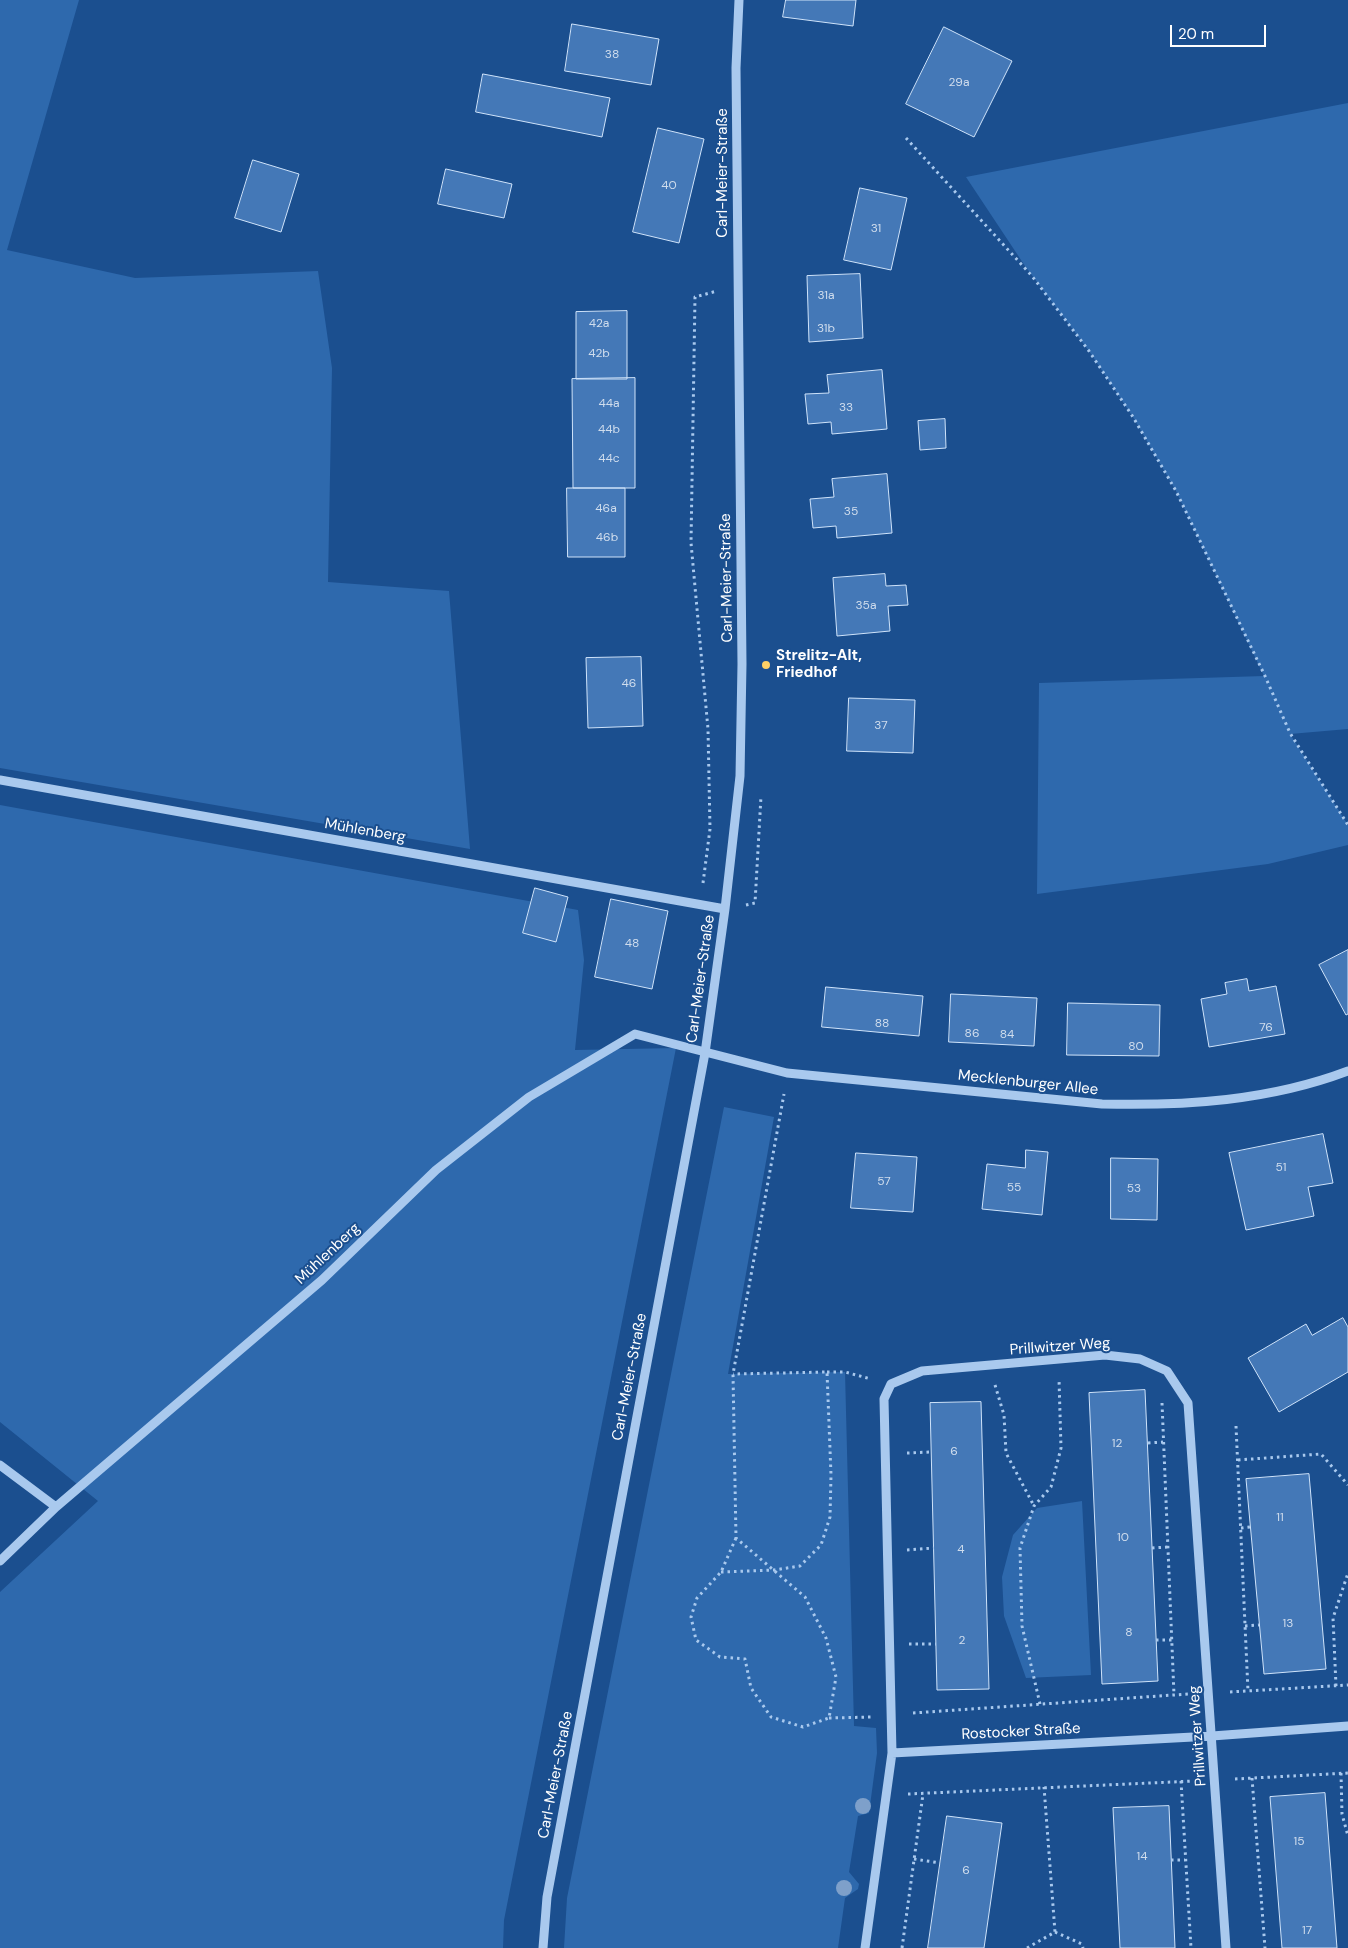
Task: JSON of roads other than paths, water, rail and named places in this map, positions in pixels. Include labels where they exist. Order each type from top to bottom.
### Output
[{"type":"street","name":"Carl-Meier-Straße","points":[[543,1948],[547,1897],[704,1053],[726,909],[740,776],[742,718],[736,68],[739,0]]},
{"type":"street","name":"Mühlenberg","points":[[0,780],[726,909]]},
{"type":"street","name":"Mühlenberg","points":[[0,1561],[56,1507],[322,1280],[436,1170],[530,1097],[635,1034],[704,1053]]},
{"type":"street","name":"Mecklenburger Allee","points":[[704,1053],[786,1073],[1102,1104],[1152,1105],[1200,1103],[1259,1096],[1348,1072]]},
{"type":"street","name":"Prillwitzer Weg","points":[[892,1753],[884,1399],[891,1384],[922,1371],[1105,1355],[1140,1359],[1167,1371],[1188,1403],[1226,1948]]},
{"type":"street","points":[[0,1465],[56,1507]]},
{"type":"street","name":"Rostocker Straße","points":[[892,1753],[1212,1736],[1348,1726]]},
{"type":"street","points":[[865,1948],[892,1753]]},
{"type":"place","name":"Strelitz-Alt, Friedhof","points":[[766,665]]}]
